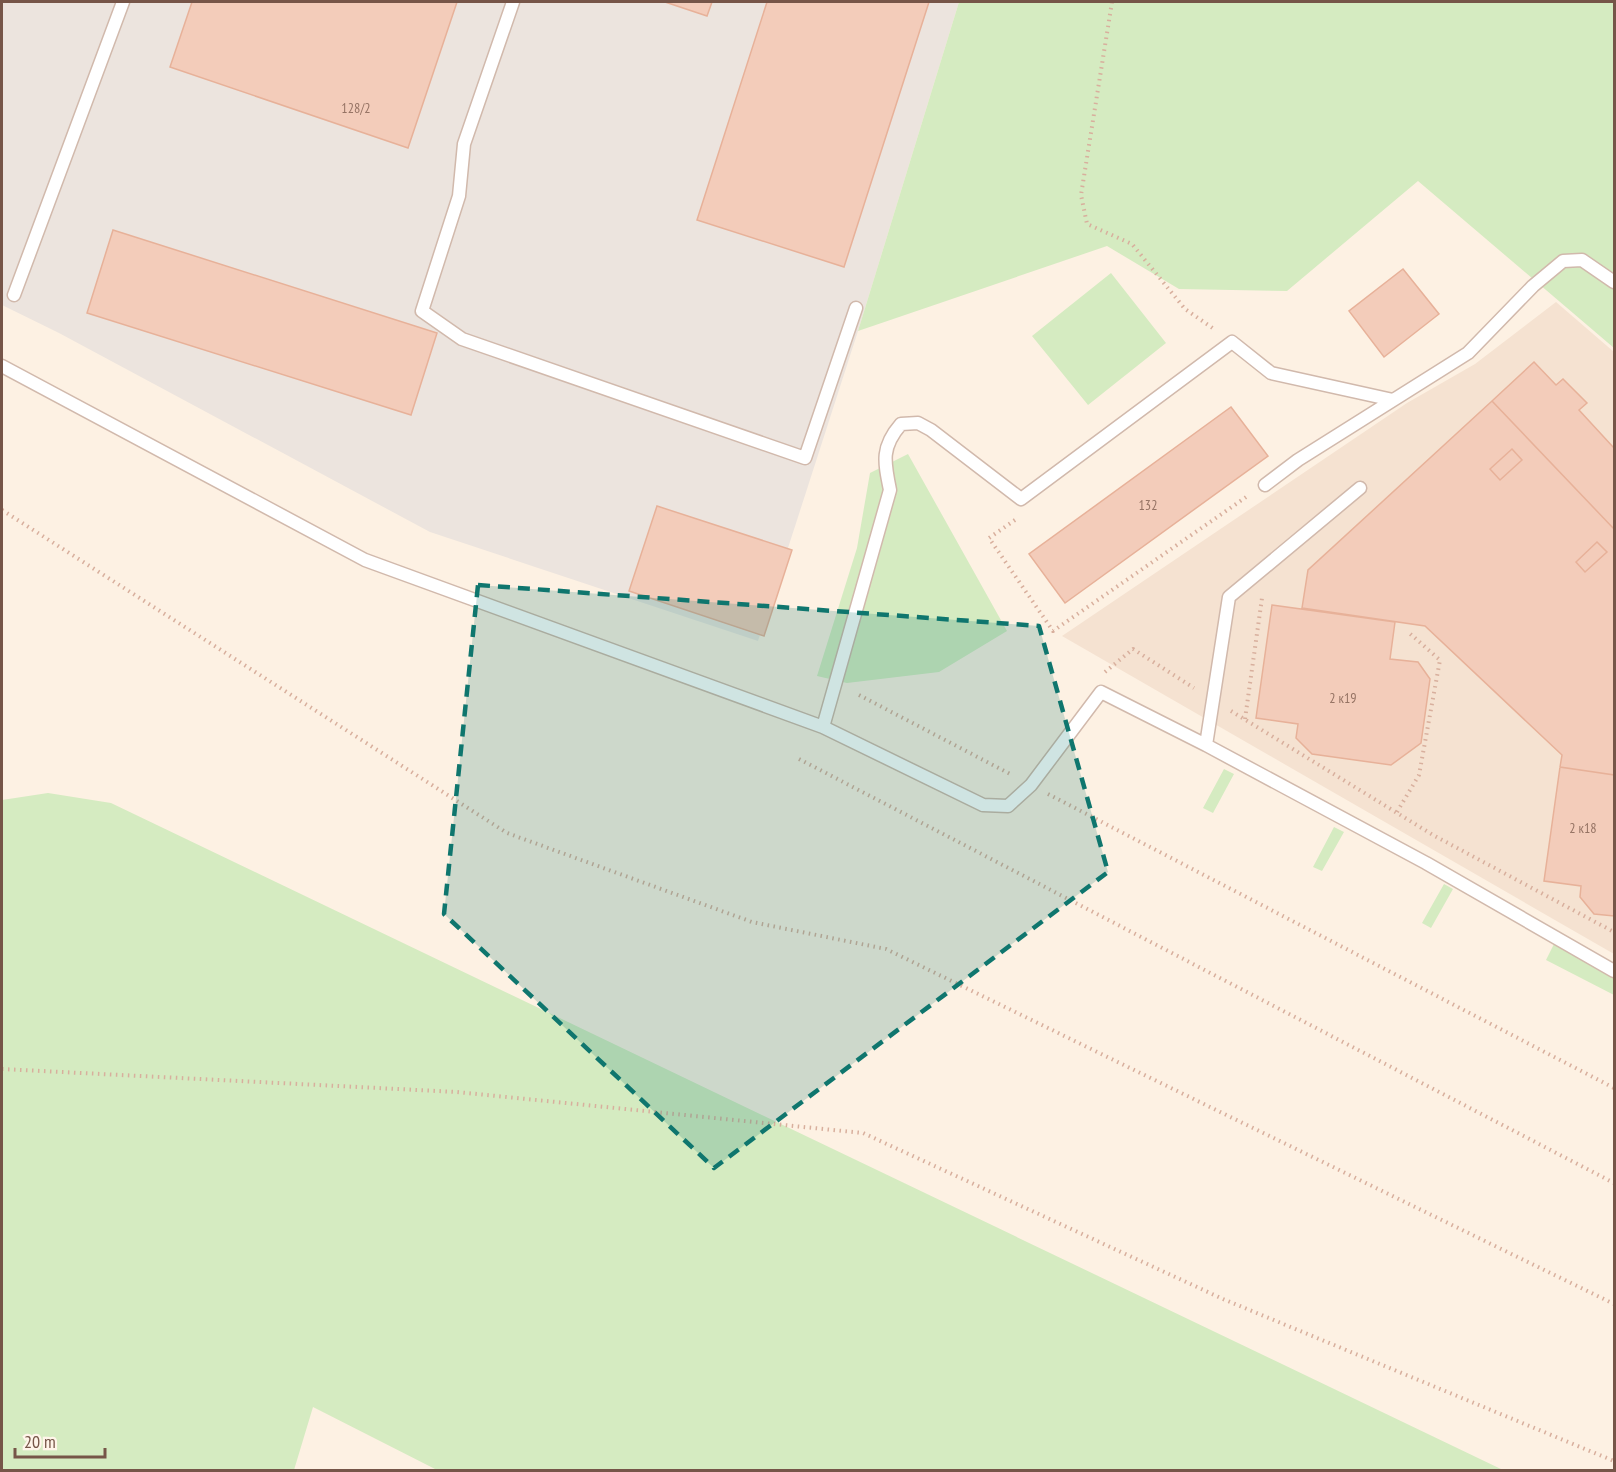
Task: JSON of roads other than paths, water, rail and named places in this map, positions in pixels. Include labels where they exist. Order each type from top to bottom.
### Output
[{"type":"lane","points":[[14,295],[123,2]]},
{"type":"lane","points":[[513,2],[464,144],[459,196],[422,311],[462,339],[805,458],[856,308]]},
{"type":"lane","points":[[1264,484],[1298,460],[1468,353],[1533,286],[1563,261],[1582,260],[1614,282]]},
{"type":"lane","points":[[823,728],[890,490],[884,460],[890,437],[901,424],[918,423],[1021,499],[1232,342],[1271,373],[1393,400]]},
{"type":"lane","points":[[2,366],[365,560],[823,728],[983,806],[1008,806],[1031,785],[1101,692],[1206,745],[1426,863],[1614,970]]},
{"type":"lane","points":[[1206,745],[1229,597],[1360,488]]}]
